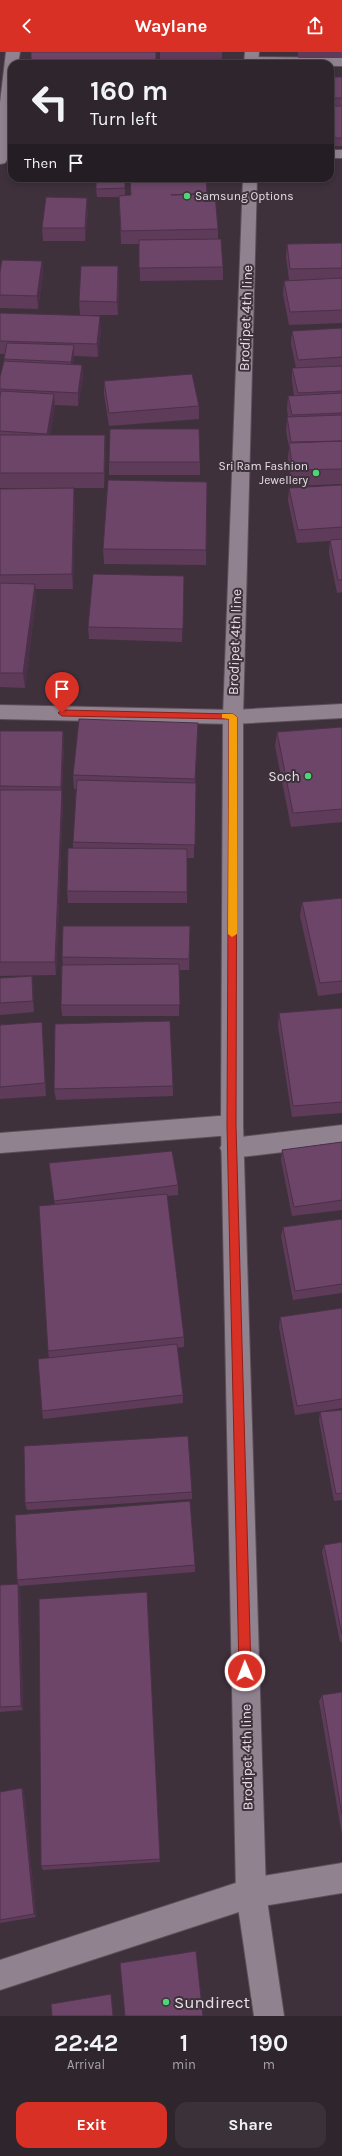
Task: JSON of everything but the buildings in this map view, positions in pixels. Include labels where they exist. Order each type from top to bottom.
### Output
[{"type":"street","points":[[251,59],[281,60]]},
{"type":"street","points":[[0,159],[8,93]]},
{"type":"street","name":"Brodipet 4th line","points":[[250,182],[233,717],[232,1148],[251,1893],[270,2016]]},
{"type":"street","points":[[0,712],[233,717],[342,711]]},
{"type":"street","points":[[0,1143],[232,1125]]},
{"type":"street","points":[[232,1148],[342,1135]]},
{"type":"street","points":[[0,1975],[251,1893],[342,1878]]},
{"type":"slow traffic","points":[[225,716],[233,717],[232,934]]},
{"type":"place","name":"Samsung Options","points":[[187,196]]},
{"type":"place","name":"Sri Ram Fashion Jewellery","points":[[316,473]]},
{"type":"place","name":"Soch","points":[[308,776]]},
{"type":"place","name":"Sundirect","points":[[166,2002]]},
{"type":"route","points":[[62,713],[233,717],[232,1148],[245,1671]]}]
